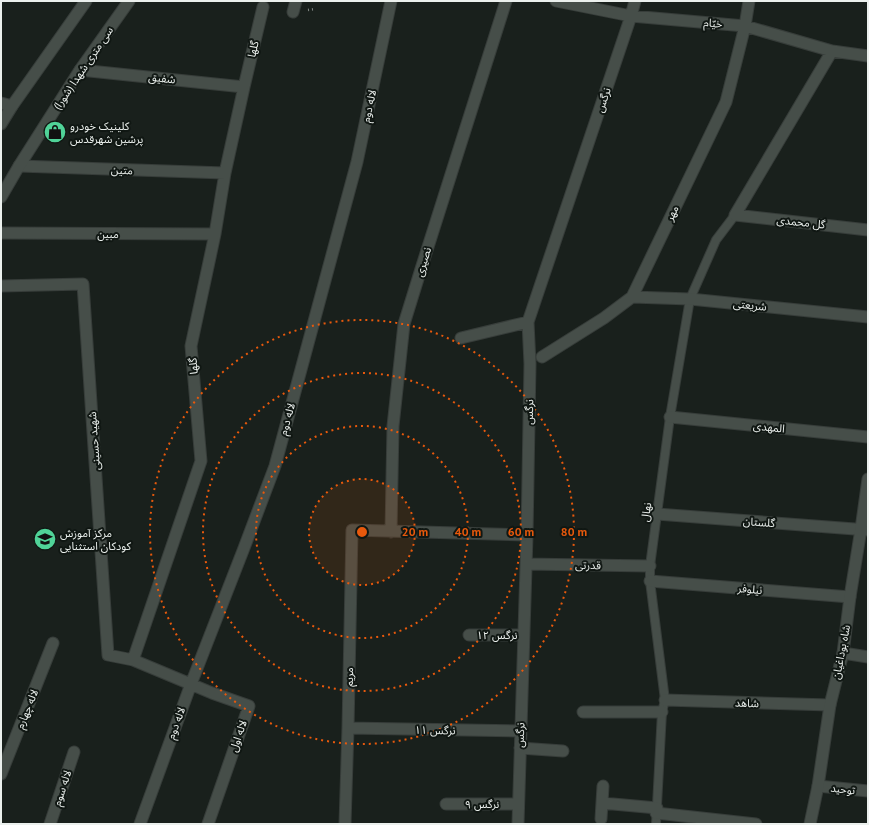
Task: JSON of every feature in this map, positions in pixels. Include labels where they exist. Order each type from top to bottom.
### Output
[{"type":"street","points":[[1,124],[6,104],[86,1]]},
{"type":"street","name":"سی متری شهدا (شورا)","points":[[1,197],[80,70],[129,1]]},
{"type":"street","name":"لاله دوم","points":[[140,824],[191,684],[275,466],[357,162],[391,1]]},
{"type":"street","name":"نصیری","points":[[391,532],[393,426],[404,324],[506,1]]},
{"type":"street","name":"خیّام","points":[[556,1],[632,16],[745,26],[832,51],[868,56]]},
{"type":"street","name":"نرگس","points":[[518,824],[527,535],[530,364],[528,322],[632,16],[635,1]]},
{"type":"street","name":"مهر","points":[[542,357],[604,318],[632,297],[726,102],[745,26],[749,1]]},
{"type":"street","name":"گلها","points":[[133,660],[201,461],[191,346],[215,234],[225,173],[262,6]]},
{"type":"street","points":[[735,215],[832,51]]},
{"type":"street","name":"شفیق","points":[[80,70],[244,87]]},
{"type":"street","name":"متین","points":[[19,166],[225,173]]},
{"type":"street","name":"گل محمدی","points":[[735,215],[868,230]]},
{"type":"street","name":"مبین","points":[[1,233],[215,234]]},
{"type":"street","name":"شهید حسینی","points":[[1,286],[83,284],[108,655],[133,660]]},
{"type":"street","name":"شریعتی","points":[[632,297],[690,299],[868,317]]},
{"type":"street","points":[[461,338],[528,322]]},
{"type":"street","name":"المهدی","points":[[670,417],[868,437]]},
{"type":"street","name":"شاه بوداغیان","points":[[810,824],[818,786],[830,705],[843,653],[850,597],[864,529],[868,479]]},
{"type":"street","name":"گلستان","points":[[657,514],[864,529]]},
{"type":"street","name":"مریم","points":[[345,824],[352,530],[391,532]]},
{"type":"street","points":[[391,532],[527,535]]},
{"type":"street","name":"قدرتی","points":[[526,564],[650,566]]},
{"type":"street","name":"نیلوفر","points":[[650,581],[850,597]]},
{"type":"street","name":"نرگس ۱۲","points":[[469,635],[524,635]]},
{"type":"street","name":"لاله چهارم","points":[[1,774],[53,643]]},
{"type":"street","points":[[843,653],[868,657]]},
{"type":"street","points":[[133,660],[191,684]]},
{"type":"street","name":"لاله اول","points":[[191,684],[249,706],[208,824]]},
{"type":"street","name":"شاهد","points":[[665,700],[830,705]]},
{"type":"street","points":[[582,712],[662,712]]},
{"type":"street","name":"نرگس ۱۱","points":[[348,728],[521,731]]},
{"type":"street","points":[[520,748],[563,751]]},
{"type":"street","name":"لاله سوم","points":[[50,824],[74,752]]},
{"type":"street","points":[[601,819],[603,786]]},
{"type":"street","name":"توحید","points":[[818,786],[868,791]]},
{"type":"street","points":[[602,803],[656,815],[756,824]]},
{"type":"street","name":"نرگس ۹","points":[[446,804],[518,804]]},
{"type":"lane","name":"نهال","points":[[656,815],[662,712],[665,700],[650,581],[650,566],[670,417],[690,299],[716,240],[735,215]]},
{"type":"place","name":"کلینیک خودرو پرشین شهرقدس","points":[[55,132]]},
{"type":"place","name":"مرکز آموزش کودکان استثنایی","points":[[45,539]]}]
